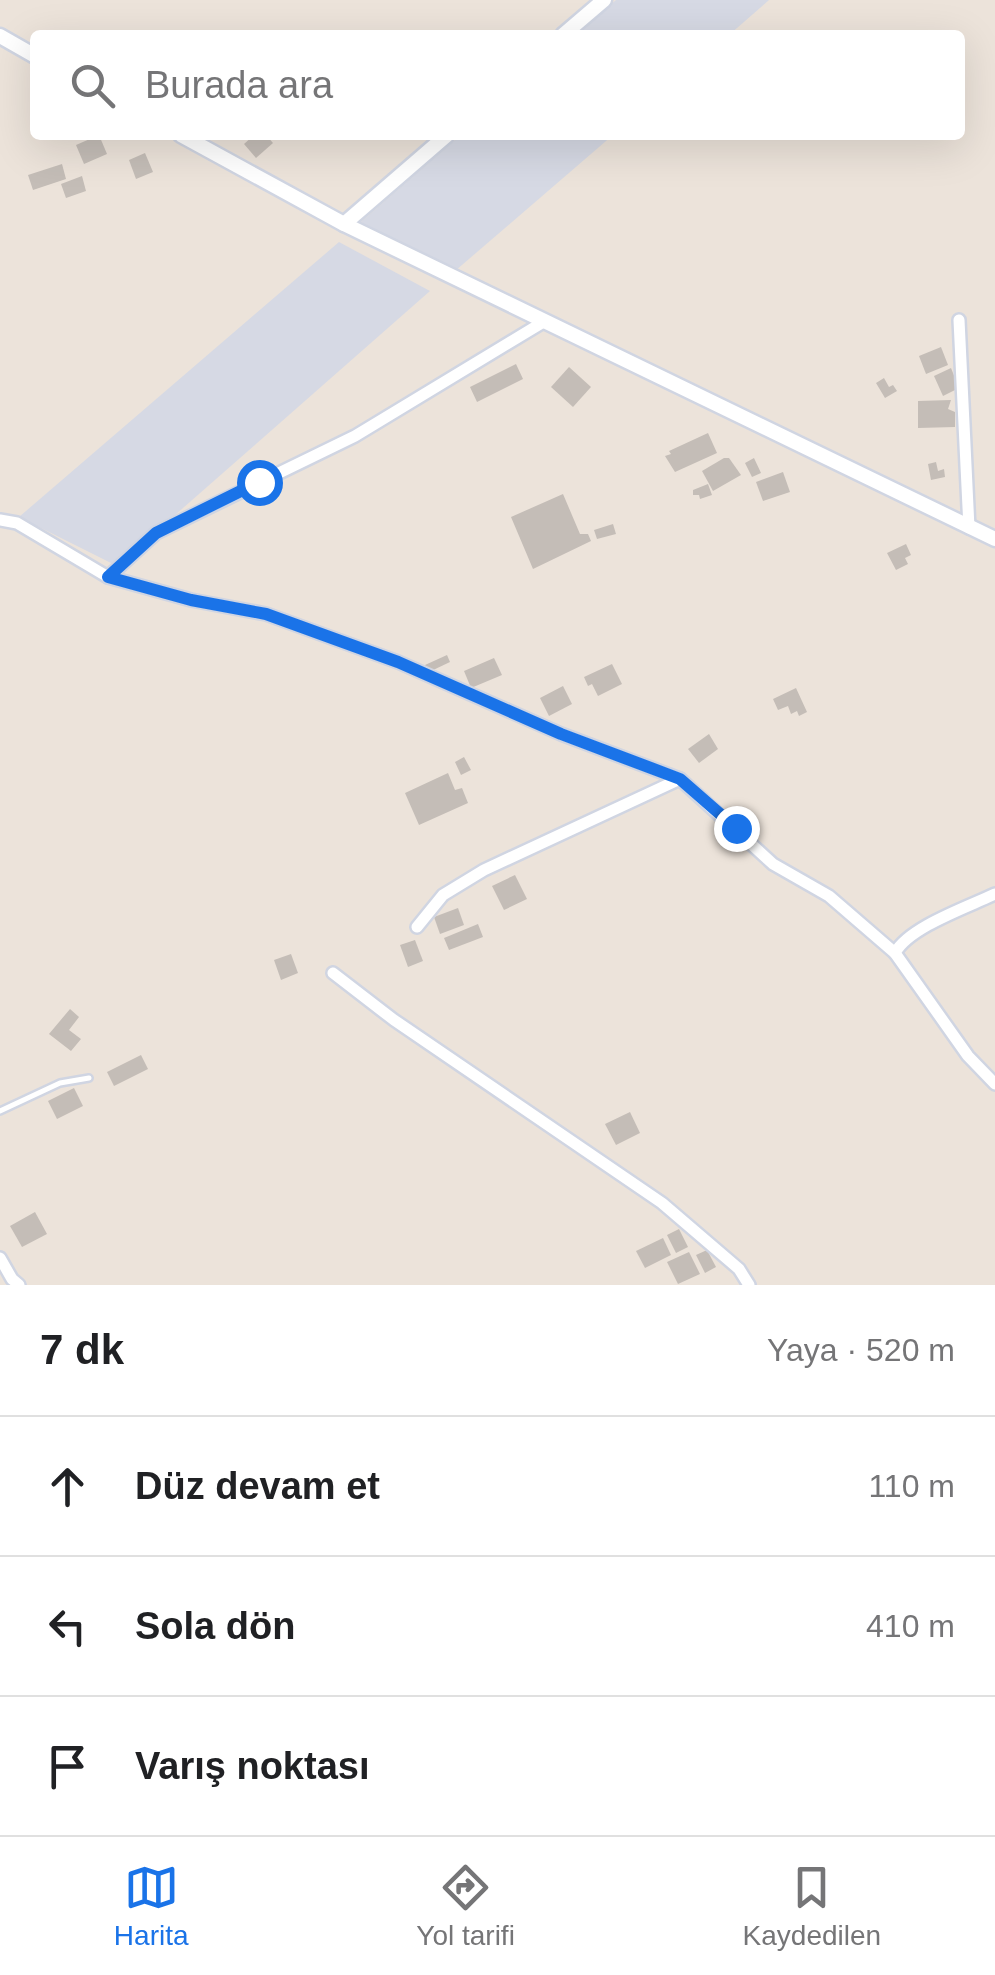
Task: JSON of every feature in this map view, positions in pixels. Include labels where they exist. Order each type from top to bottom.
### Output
[{"type":"street","points":[[569,30],[604,0]]},
{"type":"street","points":[[2,39],[30,53]]},
{"type":"street","points":[[189,140],[344,224],[995,539]]},
{"type":"street","points":[[344,224],[441,140]]},
{"type":"street","points":[[959,320],[969,528]]},
{"type":"street","points":[[108,577],[156,533],[355,436],[545,321]]},
{"type":"street","points":[[0,520],[17,523],[108,577],[191,600],[266,614],[398,662],[561,734],[680,779],[773,864],[829,896],[895,953],[968,1056],[995,1084]]},
{"type":"street","points":[[417,927],[442,894],[484,870],[680,779]]},
{"type":"street","points":[[895,953],[900,944],[921,929],[995,894]]},
{"type":"street","points":[[333,973],[394,1020],[662,1202],[739,1269],[749,1285]]},
{"type":"street","points":[[0,1258],[19,1285]]},
{"type":"lane","points":[[0,1111],[60,1083],[89,1078]]},
{"type":"shaded area","points":[[616,0],[769,0],[735,30],[582,30]]},
{"type":"shaded area","points":[[455,140],[607,140],[455,271],[361,222]]},
{"type":"shaded area","points":[[339,242],[430,291],[117,566],[19,517]]},
{"type":"building","points":[[101,140],[107,154],[84,164],[76,145]]},
{"type":"building","points":[[248,140],[273,143],[256,158],[244,144]]},
{"type":"building","points":[[145,153],[153,172],[136,179],[129,160]]},
{"type":"building","points":[[62,164],[66,179],[33,190],[28,175]]},
{"type":"building","points":[[82,176],[86,191],[66,198],[61,184]]},
{"type":"building","points":[[941,347],[948,365],[926,374],[919,356]]},
{"type":"building","points":[[516,364],[523,379],[477,402],[470,387]]},
{"type":"building","points":[[569,367],[591,387],[573,407],[551,387]]},
{"type":"building","points":[[951,368],[959,388],[943,396],[934,376]]},
{"type":"building","points":[[884,378],[897,391],[885,398],[876,383]]},
{"type":"building","points":[[951,400],[948,409],[955,412],[955,427],[918,428],[918,401]]},
{"type":"building","points":[[708,433],[717,453],[675,472],[665,456],[671,454],[669,451]]},
{"type":"building","points":[[729,458],[741,475],[713,491],[702,471]]},
{"type":"building","points":[[754,458],[761,473],[752,477],[745,463]]},
{"type":"building","points":[[936,462],[938,471],[944,469],[945,477],[931,480],[928,464]]},
{"type":"building","points":[[783,472],[790,492],[763,501],[756,482]]},
{"type":"building","points":[[708,484],[712,495],[700,499],[693,495],[693,490]]},
{"type":"building","points":[[563,494],[580,534],[588,534],[591,541],[533,569],[511,517]]},
{"type":"building","points":[[613,524],[616,534],[597,539],[594,530]]},
{"type":"building","points":[[906,544],[911,555],[905,558],[908,564],[896,570],[887,553]]},
{"type":"building","points":[[447,655],[450,662],[429,672],[425,665]]},
{"type":"building","points":[[494,658],[502,675],[471,688],[464,671]]},
{"type":"building","points":[[612,664],[622,684],[598,696],[584,677]]},
{"type":"building","points":[[563,686],[572,704],[549,716],[540,698]]},
{"type":"building","points":[[796,688],[807,712],[791,714],[788,706],[778,710],[773,699]]},
{"type":"building","points":[[709,734],[718,749],[699,763],[688,749]]},
{"type":"building","points":[[464,757],[471,770],[461,775],[455,762]]},
{"type":"building","points":[[448,773],[455,790],[462,788],[468,803],[419,825],[405,793]]},
{"type":"building","points":[[515,875],[527,899],[504,910],[492,886]]},
{"type":"building","points":[[458,908],[464,925],[440,934],[434,917]]},
{"type":"building","points":[[478,924],[483,937],[449,950],[444,938]]},
{"type":"building","points":[[415,940],[423,961],[408,967],[400,945]]},
{"type":"building","points":[[291,954],[298,973],[281,980],[274,960]]},
{"type":"building","points":[[70,1009],[79,1017],[69,1030],[81,1039],[71,1051],[49,1034]]},
{"type":"building","points":[[141,1055],[148,1069],[114,1086],[107,1072]]},
{"type":"building","points":[[74,1088],[83,1106],[57,1119],[48,1101]]},
{"type":"building","points":[[630,1112],[640,1133],[616,1145],[605,1124]]},
{"type":"building","points":[[35,1212],[47,1234],[22,1247],[10,1226]]},
{"type":"building","points":[[679,1229],[688,1247],[676,1253],[667,1235]]},
{"type":"building","points":[[663,1238],[671,1255],[645,1268],[636,1251]]},
{"type":"building","points":[[707,1250],[716,1267],[705,1273],[696,1255]]},
{"type":"building","points":[[689,1252],[700,1274],[678,1284],[667,1262]]},
{"type":"route","points":[[259,482],[156,533],[108,577],[191,600],[266,614],[398,662],[561,734],[680,779],[736,828]]}]
